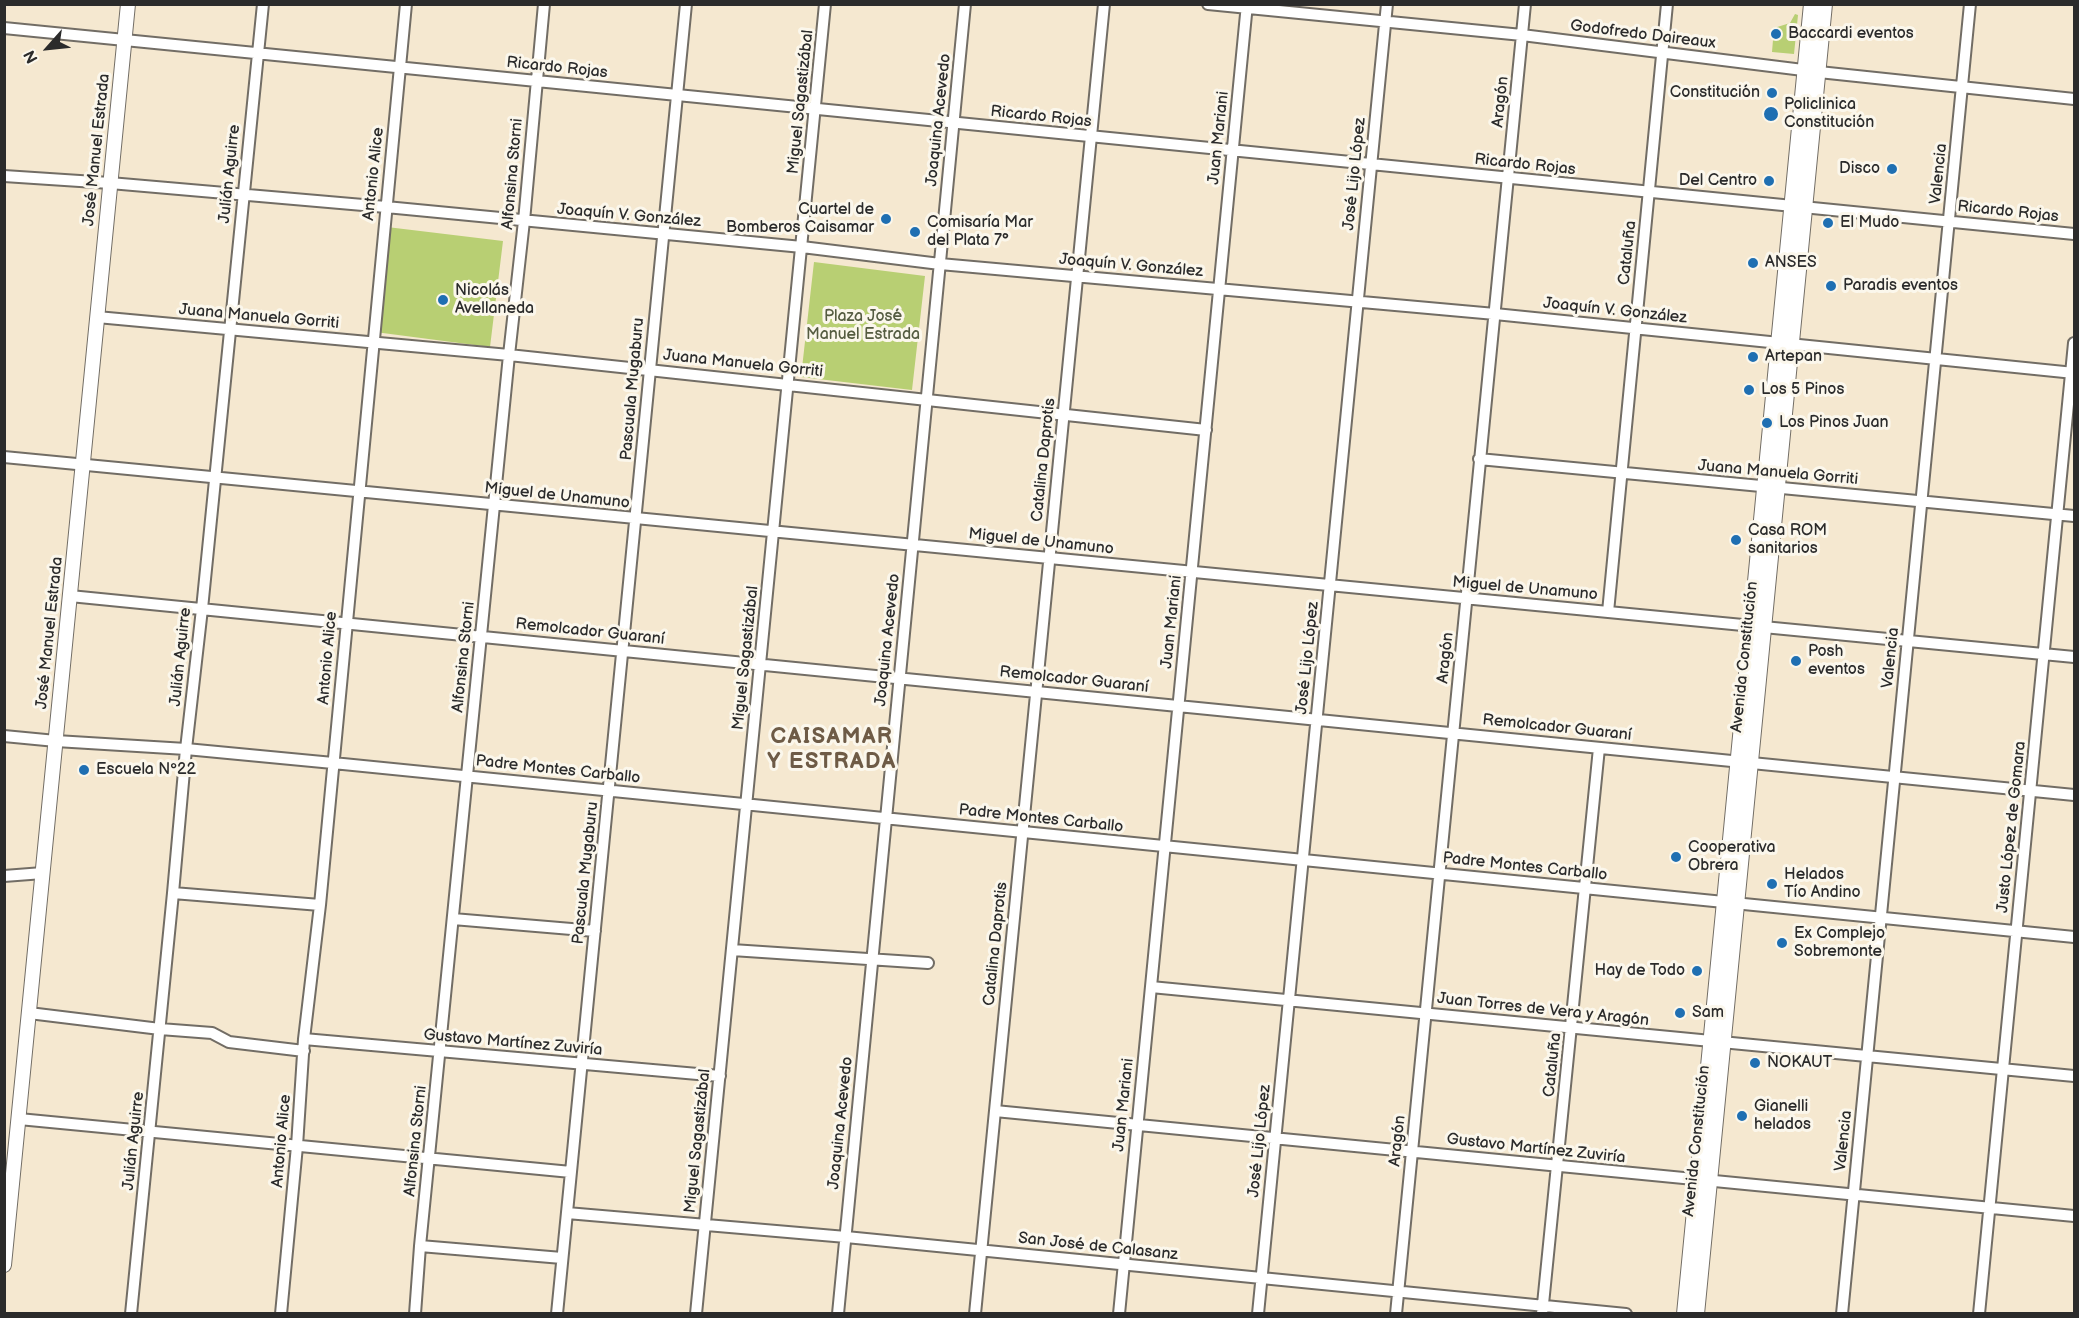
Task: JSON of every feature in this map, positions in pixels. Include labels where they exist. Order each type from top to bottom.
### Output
[{"type":"main road","name":"José Manuel Estrada","points":[[4,1265],[10,1157],[19,1119],[128,4]]},
{"type":"main road","name":"Avenida Constitución","points":[[1811,4],[1812,71]]},
{"type":"main road","name":"Avenida Constitución","points":[[1684,1314],[1703,1180],[1812,71],[1825,4]]},
{"type":"main road","name":"Avenida Constitución","points":[[1697,1314],[1703,1180]]},
{"type":"street","name":"Julián Aguirre","points":[[131,1314],[262,4]]},
{"type":"street","name":"Antonio Alice","points":[[281,1314],[297,1146],[304,1039],[320,905],[406,4]]},
{"type":"street","name":"Alfonsina Storni","points":[[415,1314],[544,4]]},
{"type":"street","name":"Pascuala Mugaburu","points":[[557,1314],[686,4]]},
{"type":"street","name":"Miguel Sagastizábal","points":[[696,1314],[825,4]]},
{"type":"street","name":"Joaquina Acevedo","points":[[838,1314],[965,4]]},
{"type":"street","name":"Catalina Daprotis","points":[[975,1314],[1104,4]]},
{"type":"street","name":"Godofredo Daireaux","points":[[1208,4],[1247,6],[1522,35],[1812,71],[2074,99]]},
{"type":"street","name":"José Lijo López","points":[[1258,1314],[1387,4]]},
{"type":"street","name":"Aragón","points":[[1396,1314],[1479,459],[1526,4]]},
{"type":"street","name":"Cataluña","points":[[1608,612],[1667,4]]},
{"type":"street","name":"Valencia","points":[[1842,1314],[1970,4]]},
{"type":"street","name":"Juan Mariani","points":[[1119,1314],[1247,6]]},
{"type":"street","name":"Ricardo Rojas","points":[[4,28],[2074,234]]},
{"type":"street","name":"Joaquín V. González","points":[[4,176],[386,207],[802,247],[940,264],[1495,314],[2073,372]]},
{"type":"street","name":"Juana Manuela Gorriti","points":[[97,317],[374,341],[1206,430]]},
{"type":"street","name":"Justo López de Gomara","points":[[1979,1314],[2073,372],[2074,343]]},
{"type":"street","name":"Miguel de Unamuno","points":[[4,457],[2074,657]]},
{"type":"street","name":"Juana Manuela Gorriti","points":[[1479,459],[2074,516]]},
{"type":"street","name":"Remolcador Guaraní","points":[[70,596],[2074,795]]},
{"type":"street","name":"Padre Montes Carballo","points":[[4,736],[186,749],[467,776],[2074,938]]},
{"type":"street","name":"Cataluña","points":[[1542,1310],[1599,748]]},
{"type":"street","points":[[4,876],[43,873]]},
{"type":"street","points":[[174,893],[320,905]]},
{"type":"street","points":[[453,919],[595,931]]},
{"type":"street","points":[[732,950],[928,963]]},
{"type":"street","name":"Juan Torres de Vera y Aragón","points":[[1151,987],[2074,1076]]},
{"type":"street","points":[[29,1013],[212,1033],[229,1042],[304,1051]]},
{"type":"street","name":"Gustavo Martínez Zuviría","points":[[304,1039],[720,1076]]},
{"type":"street","name":"Gustavo Martínez Zuviría","points":[[995,1110],[2074,1216]]},
{"type":"street","points":[[19,1119],[571,1172]]},
{"type":"street","name":"San José de Calasanz","points":[[567,1213],[846,1237],[1398,1291],[1542,1310],[1626,1314]]},
{"type":"street","points":[[420,1246],[562,1258]]},
{"type":"green space","points":[[1795,14],[1798,15],[1794,54],[1772,52],[1774,28],[1790,23]]},
{"type":"green space","points":[[387,227],[503,241],[490,347],[375,332]]},
{"type":"green space","name":"Plaza José Manuel Estrada","points":[[814,262],[925,276],[912,390],[801,377]]},
{"type":"place","name":"Baccardi eventos","points":[[1776,34]]},
{"type":"place","name":"Constitución","points":[[1772,93]]},
{"type":"place","name":"Policlinica Constitución","points":[[1771,114]]},
{"type":"place","name":"Disco","points":[[1892,169]]},
{"type":"place","name":"Del Centro","points":[[1769,181]]},
{"type":"place","name":"Cuartel de Bomberos Caisamar","points":[[886,219]]},
{"type":"place","name":"El Mudo","points":[[1828,223]]},
{"type":"place","name":"Comisaría Mar del Plata 7°","points":[[915,232]]},
{"type":"place","name":"ANSES","points":[[1753,263]]},
{"type":"place","name":"Paradis eventos","points":[[1831,286]]},
{"type":"place","name":"Nicolás Avellaneda","points":[[443,300]]},
{"type":"place","name":"Artepan","points":[[1753,357]]},
{"type":"place","name":"Los 5 Pinos","points":[[1749,390]]},
{"type":"place","name":"Los Pinos Juan","points":[[1767,423]]},
{"type":"place","name":"Casa ROM sanitarios","points":[[1736,540]]},
{"type":"place","name":"Posh eventos","points":[[1796,661]]},
{"type":"place","name":"Escuela Nº22","points":[[84,770]]},
{"type":"place","name":"Cooperativa Obrera","points":[[1676,857]]},
{"type":"place","name":"Helados Tío Andino","points":[[1772,884]]},
{"type":"place","name":"Ex Complejo Sobremonte","points":[[1782,943]]},
{"type":"place","name":"Hay de Todo","points":[[1697,971]]},
{"type":"place","name":"Sam","points":[[1680,1013]]},
{"type":"place","name":"NOKAUT","points":[[1755,1063]]},
{"type":"place","name":"Gianelli helados","points":[[1742,1116]]},
{"type":"district","name":"CAISAMAR Y ESTRADA","points":[[832,750]]}]
